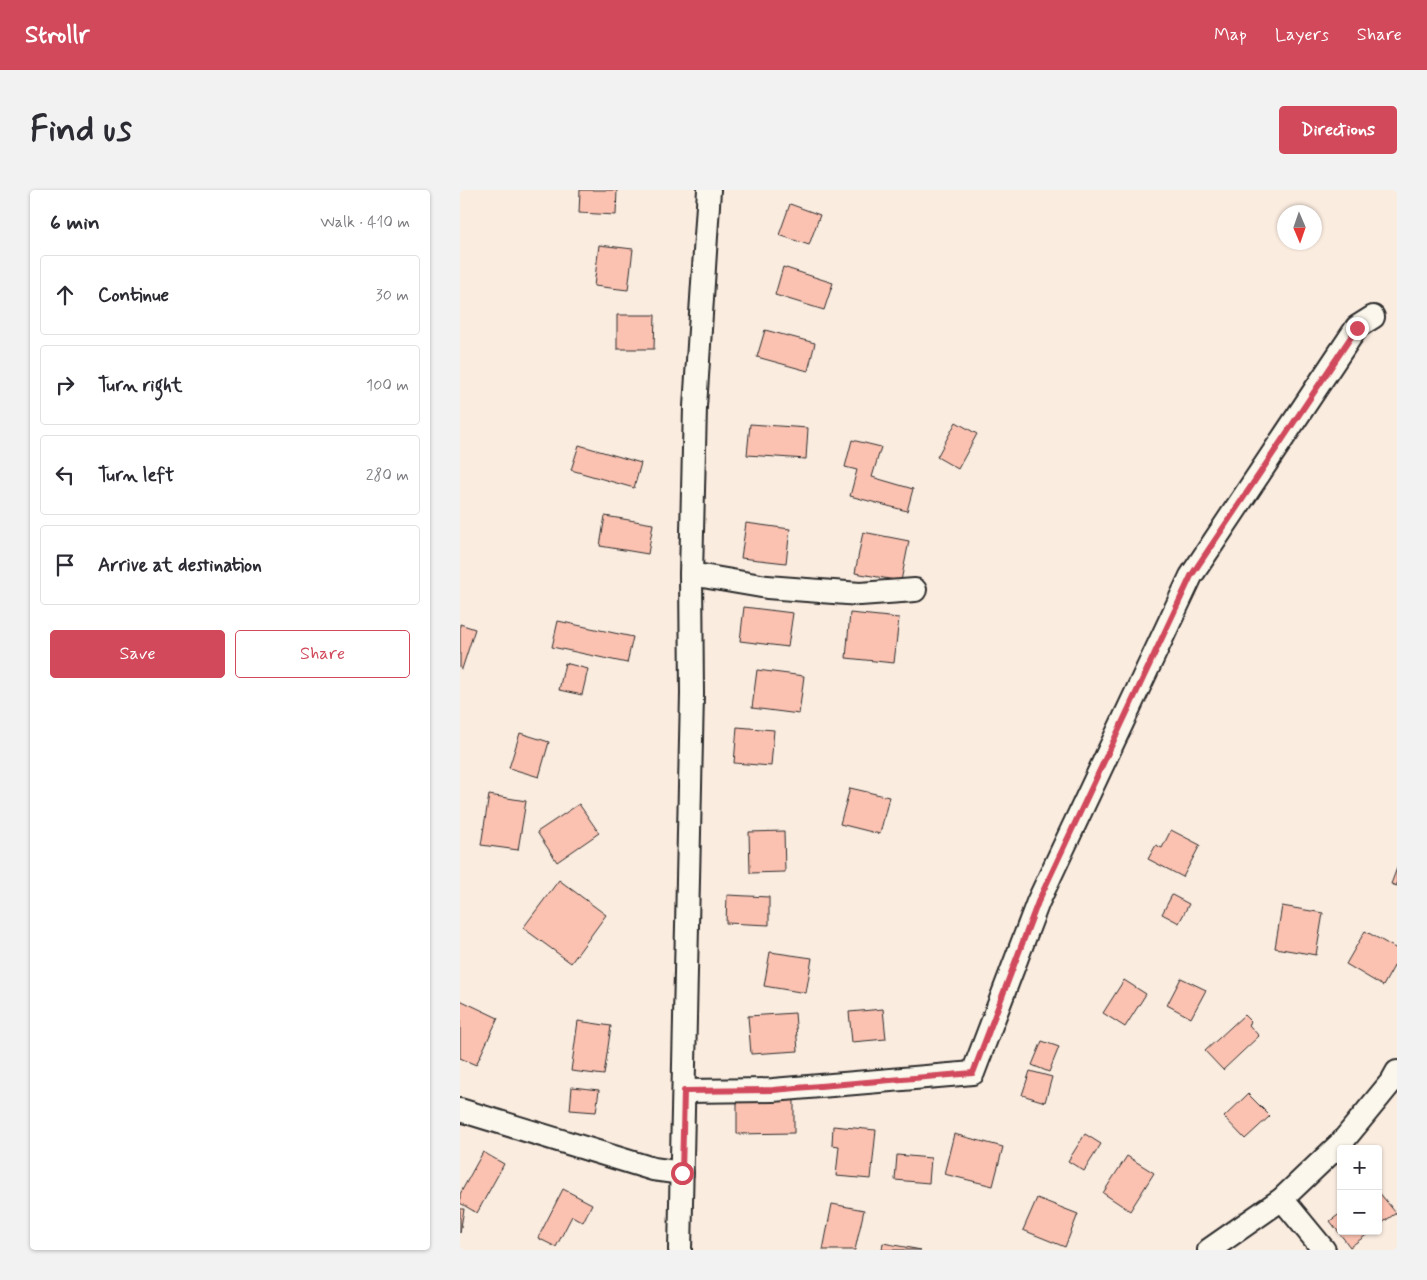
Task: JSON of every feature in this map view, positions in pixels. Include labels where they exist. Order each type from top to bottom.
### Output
[{"type":"street","points":[[680,1250],[692,704],[691,574],[695,406],[710,190]]},
{"type":"street","points":[[684,1091],[773,1090],[973,1073],[1038,902],[1191,576],[1357,328],[1373,317]]},
{"type":"street","points":[[691,574],[767,587],[860,594],[915,590]]},
{"type":"street","points":[[1209,1250],[1282,1199],[1342,1142],[1395,1080]]},
{"type":"street","points":[[460,1110],[653,1169],[682,1173]]},
{"type":"street","points":[[1282,1199],[1324,1250]]},
{"type":"building","points":[[580,190],[617,190],[616,215],[579,213]]},
{"type":"building","points":[[790,204],[820,215],[809,245],[779,235]]},
{"type":"building","points":[[599,245],[633,249],[628,290],[594,286]]},
{"type":"building","points":[[783,267],[833,283],[824,310],[775,295]]},
{"type":"building","points":[[617,315],[655,315],[654,349],[617,349]]},
{"type":"building","points":[[765,330],[815,343],[808,371],[757,357]]},
{"type":"building","points":[[956,422],[977,434],[958,469],[937,457]]},
{"type":"building","points":[[750,424],[808,428],[806,459],[747,455]]},
{"type":"building","points":[[852,440],[881,447],[872,477],[913,489],[907,511],[850,496],[857,470],[845,467]]},
{"type":"building","points":[[579,445],[641,463],[634,488],[571,470]]},
{"type":"building","points":[[605,516],[653,524],[648,554],[600,546]]},
{"type":"building","points":[[746,523],[790,529],[786,563],[741,558]]},
{"type":"building","points":[[863,532],[909,541],[901,581],[855,573]]},
{"type":"building","points":[[744,607],[793,613],[788,647],[740,641]]},
{"type":"building","points":[[850,613],[899,618],[894,663],[846,658]]},
{"type":"building","points":[[558,621],[633,637],[627,663],[552,647]]},
{"type":"building","points":[[460,624],[475,629],[462,669],[460,668]]},
{"type":"building","points":[[565,663],[588,669],[582,695],[559,690]]},
{"type":"building","points":[[757,670],[804,676],[799,714],[752,708]]},
{"type":"building","points":[[737,727],[774,730],[771,766],[734,763]]},
{"type":"building","points":[[520,733],[549,742],[539,777],[509,768]]},
{"type":"building","points":[[850,788],[889,797],[880,834],[840,824]]},
{"type":"building","points":[[489,795],[526,801],[518,850],[481,845]]},
{"type":"building","points":[[579,804],[599,833],[557,862],[537,832]]},
{"type":"building","points":[[1171,830],[1200,845],[1183,877],[1148,859],[1156,845],[1162,848]]},
{"type":"building","points":[[784,831],[785,872],[750,873],[749,832]]},
{"type":"building","points":[[1397,868],[1397,886],[1391,884]]},
{"type":"building","points":[[559,880],[606,915],[571,963],[523,928]]},
{"type":"building","points":[[727,895],[769,897],[769,925],[726,923]]},
{"type":"building","points":[[1172,895],[1189,904],[1179,923],[1162,914]]},
{"type":"building","points":[[1282,906],[1323,913],[1316,955],[1275,948]]},
{"type":"building","points":[[1365,931],[1397,949],[1397,961],[1383,986],[1346,964]]},
{"type":"building","points":[[770,952],[812,958],[806,993],[764,986]]},
{"type":"building","points":[[1181,978],[1206,990],[1191,1018],[1167,1005]]},
{"type":"building","points":[[1124,980],[1146,994],[1125,1027],[1103,1013]]},
{"type":"building","points":[[460,1000],[498,1018],[476,1065],[460,1058]]},
{"type":"building","points":[[883,1009],[886,1039],[852,1042],[849,1012]]},
{"type":"building","points":[[795,1013],[798,1051],[751,1054],[748,1016]]},
{"type":"building","points":[[1244,1015],[1251,1022],[1249,1025],[1259,1036],[1223,1070],[1205,1051]]},
{"type":"building","points":[[578,1021],[611,1026],[604,1075],[571,1071]]},
{"type":"building","points":[[1042,1041],[1059,1047],[1049,1072],[1032,1065]]},
{"type":"building","points":[[1030,1071],[1052,1077],[1045,1102],[1022,1095]]},
{"type":"building","points":[[572,1087],[599,1090],[596,1112],[570,1110]]},
{"type":"building","points":[[1248,1094],[1270,1116],[1245,1139],[1224,1117]]},
{"type":"building","points":[[794,1098],[794,1133],[737,1134],[737,1099]]},
{"type":"building","points":[[833,1126],[876,1130],[871,1179],[836,1176],[839,1146],[832,1145]]},
{"type":"building","points":[[954,1134],[1003,1147],[993,1186],[944,1174]]},
{"type":"building","points":[[1085,1134],[1101,1144],[1084,1171],[1068,1161]]},
{"type":"building","points":[[483,1152],[504,1164],[477,1213],[460,1203],[460,1194]]},
{"type":"building","points":[[897,1155],[931,1158],[929,1183],[895,1180]]},
{"type":"building","points":[[1127,1156],[1154,1173],[1130,1211],[1103,1193]]},
{"type":"building","points":[[563,1189],[592,1204],[583,1222],[572,1216],[556,1247],[538,1238]]},
{"type":"building","points":[[1382,1196],[1396,1213],[1382,1223]]},
{"type":"building","points":[[1037,1198],[1078,1214],[1065,1247],[1023,1230]]},
{"type":"building","points":[[832,1204],[864,1210],[855,1250],[823,1250]]},
{"type":"building","points":[[460,1209],[464,1209],[460,1233]]},
{"type":"building","points":[[1337,1216],[1337,1230],[1330,1221]]},
{"type":"building","points":[[1341,1235],[1366,1235],[1350,1247]]},
{"type":"building","points":[[883,1243],[921,1250],[882,1250]]},
{"type":"route","points":[[682,1173],[684,1091],[773,1090],[973,1073],[1038,902],[1191,576],[1357,328]]}]
